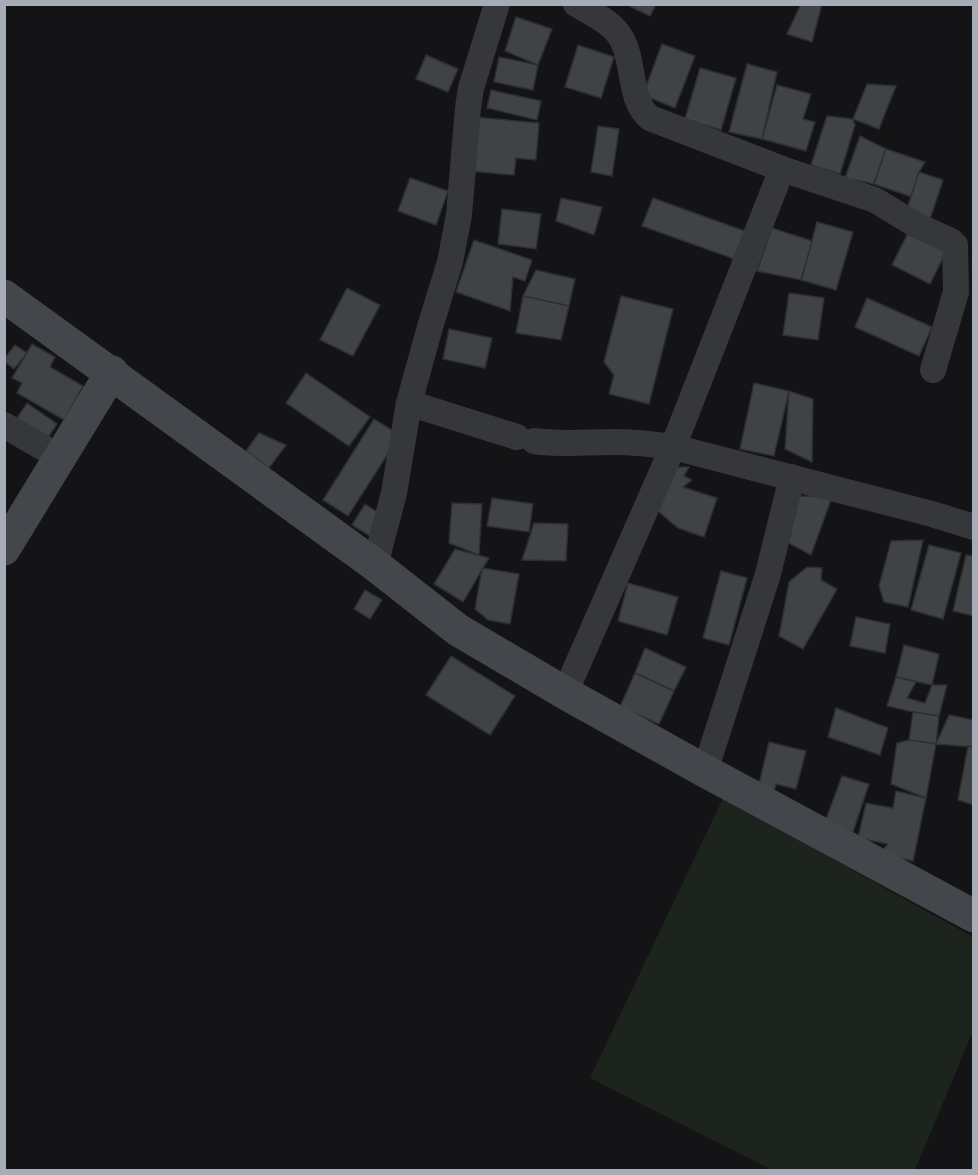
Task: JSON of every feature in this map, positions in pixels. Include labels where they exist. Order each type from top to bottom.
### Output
[{"type":"street","points":[[375,566],[394,493],[409,403],[450,262],[459,215],[471,88],[497,4]]},
{"type":"street","points":[[576,4],[605,22],[616,31],[624,43],[639,105],[650,118],[782,169],[875,200],[955,245],[956,292],[933,370]]},
{"type":"street","points":[[565,693],[674,447],[782,169]]},
{"type":"street","points":[[4,296],[112,372],[458,630],[705,771],[974,916]]},
{"type":"street","points":[[4,549],[112,372]]},
{"type":"street","points":[[409,403],[526,439],[557,445],[612,442],[648,443],[674,447],[974,527]]},
{"type":"street","points":[[4,424],[61,458]]},
{"type":"street","points":[[705,771],[768,574],[792,477]]},
{"type":"shaded area","points":[[723,798],[973,937],[973,1031],[915,1170],[772,1170],[590,1078]]},
{"type":"building","points":[[625,4],[656,4],[650,16]]},
{"type":"building","points":[[801,4],[822,4],[812,42],[787,34]]},
{"type":"building","points":[[516,17],[552,29],[538,65],[505,51]]},
{"type":"building","points":[[662,44],[695,56],[675,108],[643,95]]},
{"type":"building","points":[[578,45],[614,57],[601,98],[565,87]]},
{"type":"building","points":[[426,55],[458,69],[448,92],[416,79]]},
{"type":"building","points":[[499,57],[538,65],[533,90],[494,82]]},
{"type":"building","points":[[747,64],[777,72],[762,139],[729,132]]},
{"type":"building","points":[[700,68],[736,78],[721,130],[685,119]]},
{"type":"building","points":[[867,84],[896,86],[879,129],[853,119]]},
{"type":"building","points":[[777,85],[811,94],[803,119],[815,122],[806,151],[762,139]]},
{"type":"building","points":[[491,90],[541,101],[537,120],[487,108]]},
{"type":"building","points":[[827,116],[853,119],[855,125],[840,174],[811,165]]},
{"type":"building","points":[[473,117],[539,123],[536,160],[516,158],[514,175],[469,171]]},
{"type":"building","points":[[598,126],[619,129],[612,176],[591,172]]},
{"type":"building","points":[[860,136],[886,149],[874,184],[845,178]]},
{"type":"building","points":[[886,149],[925,162],[919,172],[912,197],[874,184]]},
{"type":"building","points":[[919,172],[943,180],[930,219],[906,211]]},
{"type":"building","points":[[410,178],[448,191],[436,225],[398,211]]},
{"type":"building","points":[[561,198],[602,207],[594,235],[556,221]]},
{"type":"building","points":[[653,198],[747,232],[737,260],[642,226]]},
{"type":"building","points":[[502,209],[541,214],[536,249],[498,244]]},
{"type":"building","points":[[817,222],[853,232],[836,290],[801,280]]},
{"type":"building","points":[[772,228],[812,241],[801,280],[757,271]]},
{"type":"building","points":[[910,229],[948,248],[930,284],[892,265]]},
{"type":"building","points":[[474,240],[532,260],[525,281],[513,277],[510,311],[456,292]]},
{"type":"building","points":[[536,270],[575,279],[569,306],[523,296]]},
{"type":"building","points":[[347,288],[380,305],[353,356],[320,340]]},
{"type":"building","points":[[789,293],[824,298],[818,340],[783,335]]},
{"type":"building","points":[[523,296],[569,306],[561,340],[516,333]]},
{"type":"building","points":[[621,296],[673,309],[649,404],[609,394],[614,375],[604,362]]},
{"type":"building","points":[[867,298],[932,327],[919,356],[855,327]]},
{"type":"building","points":[[449,329],[492,338],[485,368],[443,359]]},
{"type":"building","points":[[32,344],[55,357],[50,367],[83,386],[64,420],[17,393],[22,383],[12,378]]},
{"type":"building","points":[[15,345],[27,353],[14,369],[4,359]]},
{"type":"building","points":[[306,373],[370,417],[349,446],[286,403]]},
{"type":"building","points":[[754,383],[789,391],[774,456],[740,449]]},
{"type":"building","points":[[789,391],[813,399],[812,462],[785,449]]},
{"type":"building","points":[[27,403],[57,424],[47,439],[17,418]]},
{"type":"building","points":[[374,419],[400,435],[348,516],[323,500]]},
{"type":"building","points":[[259,433],[286,445],[269,468],[246,451]]},
{"type":"building","points":[[676,467],[689,467],[684,476],[692,480],[683,487],[717,498],[704,537],[678,528],[658,511]]},
{"type":"building","points":[[797,496],[832,497],[811,555],[783,540]]},
{"type":"building","points":[[492,498],[533,504],[529,532],[487,526]]},
{"type":"building","points":[[452,503],[482,504],[479,555],[449,543]]},
{"type":"building","points":[[365,504],[383,516],[370,536],[352,525]]},
{"type":"building","points":[[534,523],[568,524],[566,561],[522,560]]},
{"type":"building","points":[[923,540],[908,607],[884,602],[879,586],[891,541]]},
{"type":"building","points":[[929,545],[961,553],[943,619],[911,610]]},
{"type":"building","points":[[455,549],[489,558],[463,602],[434,584]]},
{"type":"building","points":[[966,555],[974,556],[974,616],[953,611]]},
{"type":"building","points":[[807,567],[822,568],[821,580],[837,589],[803,649],[779,636],[789,582]]},
{"type":"building","points":[[482,568],[519,574],[510,624],[488,620],[475,609]]},
{"type":"building","points":[[721,571],[747,578],[729,645],[703,638]]},
{"type":"building","points":[[628,583],[678,597],[667,635],[618,621]]},
{"type":"building","points":[[365,590],[382,600],[370,619],[354,609]]},
{"type":"building","points":[[856,617],[890,624],[885,653],[850,646]]},
{"type":"building","points":[[904,645],[939,654],[932,685],[896,677]]},
{"type":"building","points":[[645,648],[686,667],[674,691],[635,673]]},
{"type":"building","points":[[451,656],[515,696],[490,735],[426,695]]},
{"type":"building","points":[[635,673],[674,691],[659,724],[620,707]]},
{"type":"building","points":[[896,677],[916,682],[907,698],[925,703],[932,685],[947,685],[939,716],[887,706]]},
{"type":"building","points":[[836,708],[888,728],[880,755],[828,737]]},
{"type":"building","points":[[913,712],[939,716],[936,744],[909,740]]},
{"type":"building","points":[[949,715],[974,720],[974,747],[936,744]]},
{"type":"building","points":[[909,740],[936,744],[926,798],[891,784],[897,743]]},
{"type":"building","points":[[769,742],[806,751],[796,789],[776,784],[774,792],[758,788]]},
{"type":"building","points":[[968,746],[974,747],[974,805],[958,800]]},
{"type":"building","points":[[842,776],[869,784],[853,832],[825,822]]},
{"type":"building","points":[[896,791],[926,798],[913,861],[879,854],[888,844],[858,838],[866,803],[893,808]]}]
